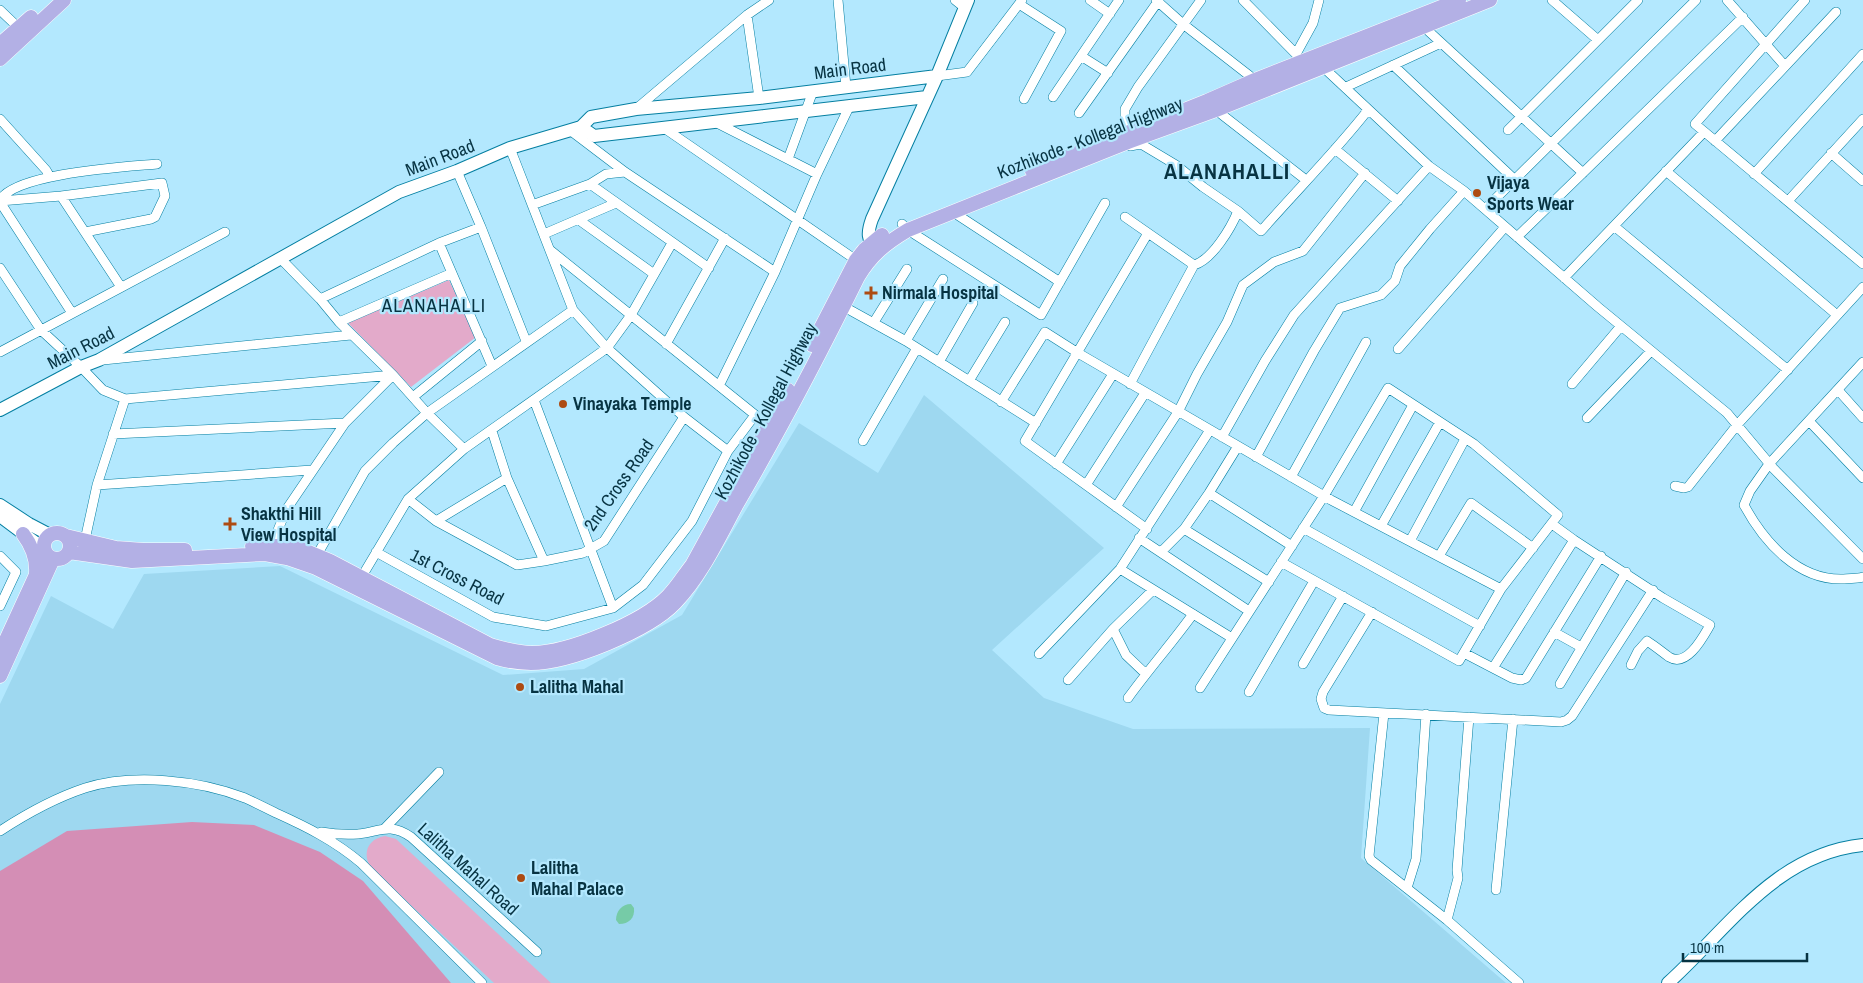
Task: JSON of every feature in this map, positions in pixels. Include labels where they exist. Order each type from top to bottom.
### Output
[{"type":"main road","points":[[0,59],[50,0]]},
{"type":"main road","points":[[0,44],[22,31],[64,0]]},
{"type":"main road","name":"Kozhikode - Kollegal Highway","points":[[905,227],[953,212],[1255,80],[1298,58],[1458,0]]},
{"type":"main road","name":"Kozhikode - Kollegal Highway","points":[[69,552],[132,561],[239,551],[272,545],[301,549],[490,645],[511,651],[531,653],[549,652],[570,647],[632,621],[652,610],[668,596],[692,565],[839,304],[858,277],[881,236],[1126,137],[1216,110],[1490,0]]},
{"type":"main road","name":"Kozhikode - Kollegal Highway","points":[[66,536],[116,548],[239,551],[278,556],[316,568],[491,656],[530,663],[558,659],[583,652],[637,630],[658,617],[688,587],[764,456],[839,304],[856,260],[874,247]]},
{"type":"main road","points":[[41,588],[48,554],[45,541],[50,535],[58,533],[66,536],[70,543],[69,552],[62,558],[48,554]]},
{"type":"main road","points":[[24,534],[34,553],[37,565],[36,574]]},
{"type":"main road","points":[[0,653],[36,574],[48,554]]},
{"type":"main road","points":[[0,676],[41,588],[56,568],[62,562],[92,556]]},
{"type":"street","points":[[636,109],[747,15],[769,0]]},
{"type":"street","points":[[838,0],[846,87]]},
{"type":"street","points":[[1008,0],[1020,3],[1061,32],[1024,99]]},
{"type":"street","points":[[1090,0],[1110,14]]},
{"type":"street","points":[[1053,97],[1119,0]]},
{"type":"street","points":[[1079,112],[1158,0],[1183,24],[1255,80]]},
{"type":"street","points":[[1201,0],[1138,87],[1126,109],[1126,137],[1130,146],[1141,144],[1176,164],[1204,187],[1238,210],[1261,231],[1368,110]]},
{"type":"street","points":[[1243,0],[1298,58],[1313,23],[1319,0]]},
{"type":"street","points":[[1552,0],[1598,40]]},
{"type":"street","points":[[1508,130],[1638,0]]},
{"type":"street","points":[[1485,209],[1696,0]]},
{"type":"street","points":[[1727,0],[1785,66]]},
{"type":"street","points":[[1805,0],[1695,124],[1863,264]]},
{"type":"street","points":[[874,247],[868,238],[872,219],[937,76],[963,3]]},
{"type":"street","points":[[937,76],[967,72],[1020,3]]},
{"type":"street","points":[[0,10],[22,31]]},
{"type":"street","points":[[1714,141],[1836,12]]},
{"type":"street","points":[[747,15],[759,98]]},
{"type":"street","points":[[1517,237],[1743,16]]},
{"type":"street","points":[[1424,27],[1583,173]]},
{"type":"street","points":[[1346,87],[1441,43]]},
{"type":"street","points":[[1754,174],[1863,54]]},
{"type":"street","points":[[1081,56],[1108,73]]},
{"type":"street","points":[[1392,65],[1514,180]]},
{"type":"street","points":[[1323,67],[1430,166],[1464,191],[1564,278],[1727,413],[1770,464],[1863,559]]},
{"type":"street","name":"Main Road","points":[[0,410],[81,367],[99,360],[399,192],[457,171],[510,148],[576,129],[591,117],[636,109],[759,98],[937,76]]},
{"type":"street","points":[[788,159],[813,91]]},
{"type":"street","points":[[576,129],[594,136],[927,97]]},
{"type":"street","points":[[719,386],[775,272],[817,174],[850,105]]},
{"type":"street","points":[[1216,110],[1306,180]]},
{"type":"street","points":[[0,119],[46,170],[50,177]]},
{"type":"street","points":[[1788,201],[1863,119]]},
{"type":"street","points":[[714,121],[817,174]]},
{"type":"street","points":[[664,128],[856,260]]},
{"type":"street","points":[[576,129],[624,172],[775,272]]},
{"type":"street","points":[[1564,278],[1704,132]]},
{"type":"street","points":[[510,148],[573,310],[606,348],[684,417],[728,451]]},
{"type":"street","points":[[1335,149],[1398,201]]},
{"type":"street","points":[[1831,153],[1863,181]]},
{"type":"street","points":[[0,201],[10,190],[50,177],[103,169],[157,164]]},
{"type":"street","points":[[1222,437],[1265,361],[1294,315],[1430,166]]},
{"type":"street","points":[[457,171],[526,342]]},
{"type":"street","points":[[1666,171],[1837,315]]},
{"type":"street","points":[[532,205],[590,184],[606,174],[624,172]]},
{"type":"street","points":[[1116,507],[1178,412],[1227,322],[1243,284],[1274,262],[1303,251],[1365,173]]},
{"type":"street","points":[[0,201],[61,196],[162,183],[165,196],[155,217],[85,232]]},
{"type":"street","points":[[590,184],[709,268]]},
{"type":"street","points":[[1256,456],[1340,308],[1381,295],[1395,281],[1400,266],[1464,191]]},
{"type":"street","points":[[61,196],[120,287]]},
{"type":"street","points":[[0,201],[72,313]]},
{"type":"street","points":[[544,234],[616,203]]},
{"type":"street","points":[[1105,203],[1041,315],[1045,332],[1113,374],[1290,477],[1502,589]]},
{"type":"street","points":[[1130,384],[1194,265],[1203,262],[1232,226],[1238,210]]},
{"type":"street","points":[[953,212],[1060,282]]},
{"type":"street","points":[[1125,217],[1194,265]]},
{"type":"street","points":[[579,220],[654,274]]},
{"type":"street","points":[[1614,226],[1788,370]]},
{"type":"street","points":[[320,299],[439,243],[481,227]]},
{"type":"street","points":[[905,227],[1041,315]]},
{"type":"street","points":[[1398,349],[1505,227]]},
{"type":"street","points":[[0,352],[225,232]]},
{"type":"street","points":[[1147,529],[1025,441],[1148,233]]},
{"type":"street","points":[[666,344],[726,238]]},
{"type":"street","points":[[439,243],[492,366]]},
{"type":"street","points":[[361,578],[408,499],[464,449],[492,431],[606,348],[631,316],[672,243]]},
{"type":"street","points":[[550,250],[769,426]]},
{"type":"street","points":[[281,259],[320,299],[351,335],[393,375],[426,413],[464,449]]},
{"type":"street","points":[[0,268],[41,330],[81,367],[102,390],[125,399],[393,375]]},
{"type":"street","points":[[874,322],[906,269]]},
{"type":"street","points":[[339,322],[452,273]]},
{"type":"street","points":[[906,341],[943,279]]},
{"type":"street","points":[[1674,486],[1688,487],[1737,425],[1863,286]]},
{"type":"street","points":[[939,362],[973,303]]},
{"type":"street","points":[[839,304],[906,341],[1036,423]]},
{"type":"street","points":[[317,556],[365,471],[426,413],[573,310]]},
{"type":"street","points":[[969,381],[1005,322]]},
{"type":"street","points":[[1572,384],[1621,326]]},
{"type":"street","points":[[1002,402],[1045,332]]},
{"type":"street","points":[[99,360],[351,335]]},
{"type":"street","points":[[413,397],[482,341]]},
{"type":"street","points":[[1290,477],[1366,342]]},
{"type":"street","points":[[863,441],[916,348]]},
{"type":"street","points":[[1587,418],[1651,351]]},
{"type":"street","points":[[1863,362],[1770,464],[1750,491],[1744,505],[1752,520],[1776,548],[1798,568],[1816,576],[1837,579],[1863,577]]},
{"type":"street","points":[[1056,464],[1113,374]]},
{"type":"street","points":[[272,545],[286,510],[312,470],[345,424],[393,375]]},
{"type":"street","points":[[1200,688],[1249,611],[1269,582],[1281,562],[1304,528],[1388,388],[1465,439],[1558,515],[1502,589],[1460,661],[1281,562]]},
{"type":"street","points":[[1838,390],[1863,418]]},
{"type":"street","points":[[1086,485],[1145,392]]},
{"type":"street","points":[[85,540],[97,485],[125,399]]},
{"type":"street","points":[[534,400],[613,608]]},
{"type":"street","points":[[1354,512],[1413,405]]},
{"type":"street","name":"1st Cross Road","points":[[376,552],[493,617],[546,626],[613,608],[643,584],[692,521],[728,451],[755,415]]},
{"type":"street","name":"2nd Cross Road","points":[[408,499],[436,521],[517,565],[544,562],[583,553],[604,541],[684,417]]},
{"type":"street","points":[[1809,421],[1863,478]]},
{"type":"street","points":[[1381,526],[1440,422]]},
{"type":"street","points":[[113,434],[345,424]]},
{"type":"street","points":[[1038,654],[1120,569],[1210,430]]},
{"type":"street","points":[[492,431],[506,478],[544,562]]},
{"type":"street","points":[[1410,541],[1465,439]]},
{"type":"street","points":[[1161,552],[1184,529],[1238,446]]},
{"type":"street","points":[[97,485],[312,470]]},
{"type":"street","points":[[436,521],[506,478]]},
{"type":"street","points":[[1209,493],[1292,546]]},
{"type":"street","points":[[1439,556],[1471,503],[1533,548]]},
{"type":"street","points":[[1,515],[48,554]]},
{"type":"street","points":[[1,515],[29,524],[50,535]]},
{"type":"street","points":[[1552,524],[1574,540],[1710,625],[1699,642],[1684,659],[1677,660],[1670,657],[1647,641],[1638,651],[1631,665]]},
{"type":"street","points":[[1304,528],[1480,626]]},
{"type":"street","points":[[1184,529],[1269,582]]},
{"type":"street","points":[[1139,538],[1249,611]]},
{"type":"street","points":[[1493,668],[1574,540]]},
{"type":"street","points":[[0,556],[16,572],[0,606]]},
{"type":"street","points":[[1464,653],[1512,678],[1521,680],[1526,678],[1601,556]]},
{"type":"street","points":[[1120,569],[1232,638]]},
{"type":"street","points":[[1560,684],[1626,572]]},
{"type":"street","points":[[1249,692],[1314,581]]},
{"type":"street","points":[[1068,680],[1113,629],[1153,590]]},
{"type":"street","points":[[1372,612],[1321,699],[1324,708],[1329,710],[1561,722],[1572,716],[1653,590]]},
{"type":"street","points":[[1303,664],[1343,596]]},
{"type":"street","points":[[1128,698],[1193,614]]},
{"type":"street","points":[[1113,629],[1126,655],[1146,674]]},
{"type":"street","points":[[1554,632],[1582,648]]},
{"type":"street","points":[[1384,712],[1369,856],[1447,920],[1519,983]]},
{"type":"street","points":[[1408,888],[1416,859],[1426,714]]},
{"type":"street","points":[[1447,920],[1458,878],[1457,870],[1469,717]]},
{"type":"street","points":[[1496,890],[1513,719]]},
{"type":"street","points":[[385,828],[439,772]]},
{"type":"street","name":"Lalitha Mahal Road","points":[[0,831],[57,799],[86,788],[110,783],[159,780],[188,784],[245,798],[312,829],[331,840],[361,863],[482,983]]},
{"type":"street","name":"Lalitha Mahal Road","points":[[312,829],[343,835],[385,828],[402,831],[411,837],[537,952]]},
{"type":"street","points":[[1668,983],[1692,962],[1736,913],[1767,886],[1794,867],[1842,847],[1863,845]]},
{"type":"shaded area","points":[[449,280],[476,337],[411,387],[348,323]]},
{"type":"shaded area","name":"Lalitha Mahal","points":[[924,395],[1104,548],[992,650],[1044,698],[1133,729],[1370,728],[1361,858],[1506,983],[0,983],[0,704],[51,596],[113,629],[144,574],[280,566],[503,675],[584,669],[682,615],[799,423],[878,473]]},
{"type":"shaded area","points":[[192,822],[254,825],[320,852],[363,881],[451,983],[0,983],[0,871],[67,831]]},
{"type":"shaded area","points":[[385,836],[396,839],[551,983],[494,983],[371,868],[367,858],[368,848],[374,840]]},
{"type":"shaded area","points":[[631,904],[634,912],[631,920],[619,924],[616,920],[618,911],[625,905]]},
{"type":"place","name":"Vijaya Sports Wear","points":[[1477,193]]},
{"type":"place","name":"Nirmala Hospital","points":[[871,293]]},
{"type":"place","name":"Vinayaka Temple","points":[[563,404]]},
{"type":"place","name":"Shakthi Hill View Hospital","points":[[230,524]]},
{"type":"place","name":"Lalitha Mahal","points":[[520,687]]},
{"type":"place","name":"Lalitha Mahal Palace","points":[[521,878]]},
{"type":"district","name":"ALANAHALLI","points":[[1227,171]]},
{"type":"district","name":"ALANAHALLI","points":[[434,305]]}]
